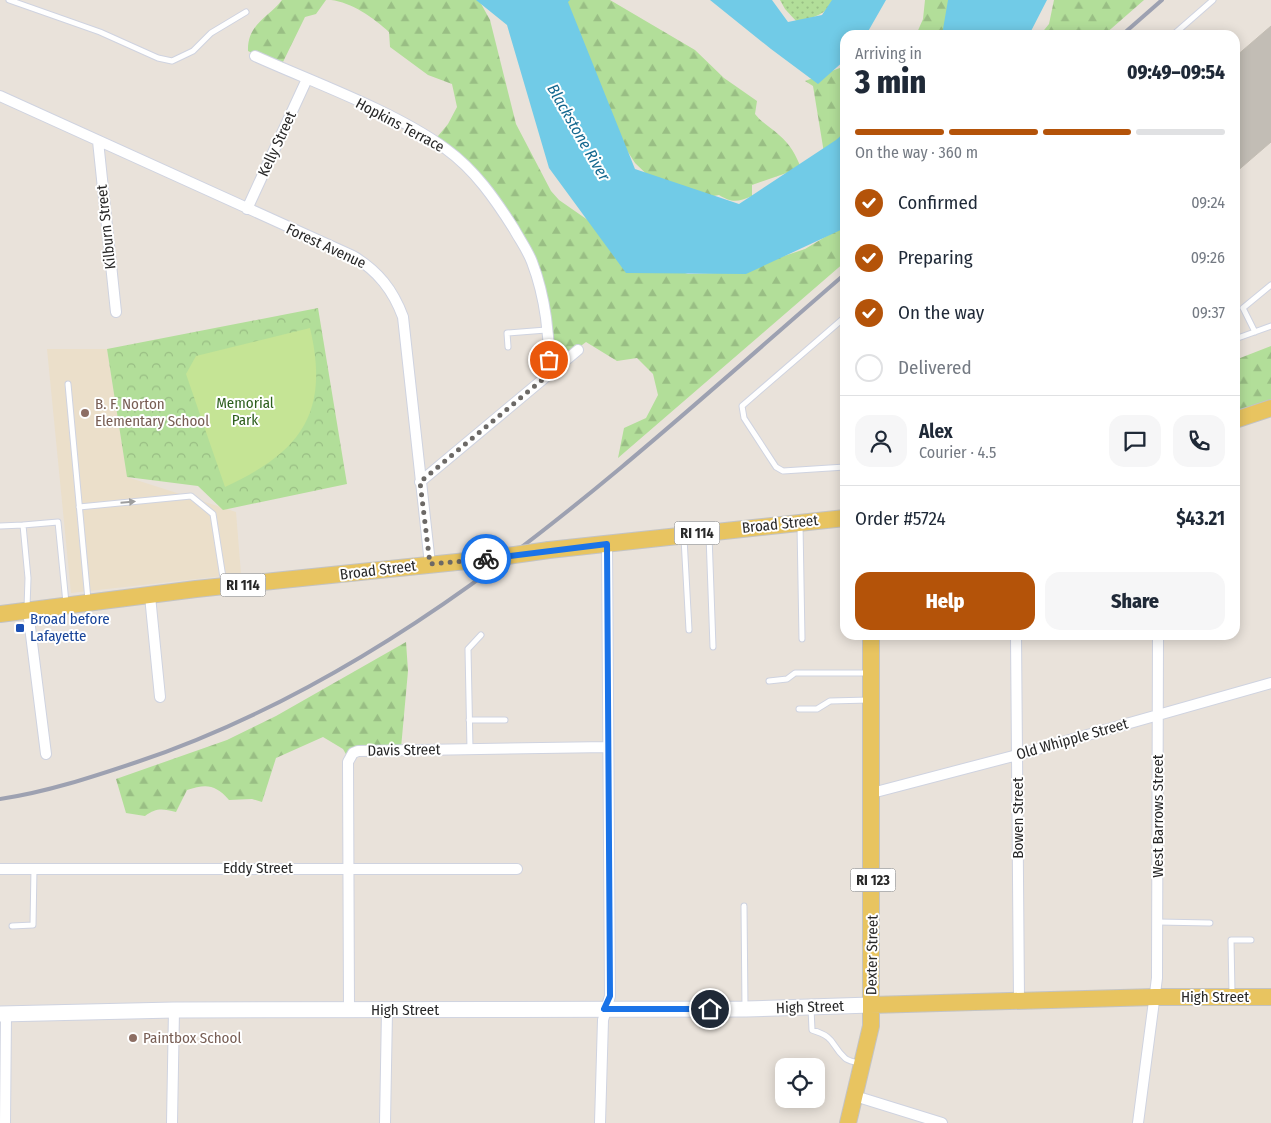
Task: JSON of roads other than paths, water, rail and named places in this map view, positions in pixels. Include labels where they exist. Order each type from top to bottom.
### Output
[{"type":"main road","points":[[1240,418],[1271,408]]},
{"type":"main road","name":"Broad Street","points":[[0,614],[225,586],[486,558],[684,534],[840,518]]},
{"type":"main road","name":"Dexter Street","points":[[848,1123],[871,1026],[872,1005],[871,640]]},
{"type":"main road","name":"High Street","points":[[872,1005],[1155,997],[1232,996],[1271,998]]},
{"type":"street","name":"Hopkins Terrace","points":[[255,56],[379,112],[433,140],[472,171],[494,197],[532,262],[549,348],[548,374]]},
{"type":"street","name":"Kelly Street","points":[[247,209],[307,79]]},
{"type":"street","name":"Forest Avenue","points":[[0,96],[353,256],[373,269],[393,294],[403,317],[430,564]]},
{"type":"street","name":"Kilburn Street","points":[[98,141],[116,312]]},
{"type":"street","points":[[420,482],[578,350]]},
{"type":"street","points":[[600,1123],[604,1009],[610,996],[607,544]]},
{"type":"street","points":[[150,596],[160,698]]},
{"type":"street","points":[[28,611],[46,754]]},
{"type":"street","name":"Bowen Street","points":[[1016,640],[1019,1000]]},
{"type":"street","name":"West Barrows Street","points":[[1138,1123],[1155,997],[1158,922],[1158,640]]},
{"type":"street","name":"Old Whipple Street","points":[[872,793],[1017,755],[1271,683]]},
{"type":"street","name":"Davis Street","points":[[350,934],[348,762],[352,753],[358,751],[608,747]]},
{"type":"street","name":"Eddy Street","points":[[0,869],[517,869]]},
{"type":"street","name":"High Street","points":[[349,1010],[350,934]]},
{"type":"street","name":"High Street","points":[[3,1014],[174,1010],[745,1009],[872,1005]]},
{"type":"street","points":[[172,1123],[174,1010]]},
{"type":"street","points":[[385,1123],[387,1011]]},
{"type":"street","points":[[3,1014],[5,1123]]},
{"type":"street","points":[[855,1096],[942,1123]]},
{"type":"lane","points":[[10,0],[100,32],[158,58],[172,61],[193,51],[211,34],[246,12]]},
{"type":"lane","points":[[1179,30],[1213,0]]},
{"type":"lane","points":[[1255,332],[1243,308],[1271,286]]},
{"type":"lane","points":[[840,322],[742,406],[744,418],[776,466],[783,471],[840,467]]},
{"type":"lane","points":[[1240,336],[1271,326]]},
{"type":"lane","points":[[508,347],[507,333],[546,330]]},
{"type":"lane","points":[[68,384],[89,603]]},
{"type":"lane","points":[[79,507],[191,496],[213,514],[225,586]]},
{"type":"lane","points":[[0,526],[58,522],[67,606]]},
{"type":"lane","points":[[800,522],[802,639]]},
{"type":"lane","points":[[23,525],[28,578],[26,594],[28,611]]},
{"type":"lane","points":[[709,532],[713,647]]},
{"type":"lane","points":[[684,534],[689,630]]},
{"type":"lane","points":[[470,749],[468,649],[481,635]]},
{"type":"lane","points":[[769,680],[787,679],[795,672],[871,672]]},
{"type":"lane","points":[[799,709],[817,708],[830,701],[872,700]]},
{"type":"lane","points":[[469,720],[505,720]]},
{"type":"lane","points":[[12,926],[33,925],[34,868]]},
{"type":"lane","points":[[744,906],[745,1009]]},
{"type":"lane","points":[[1158,922],[1210,923]]},
{"type":"lane","points":[[1232,996],[1231,940],[1251,940]]},
{"type":"lane","points":[[811,1007],[812,1030],[826,1034],[833,1040],[846,1059],[863,1064]]},
{"type":"water","name":"Blackstone River","points":[[476,0],[570,0],[568,2],[635,169],[739,204],[840,136],[840,230],[746,274],[626,273],[549,168],[507,25]]},
{"type":"water","points":[[710,0],[772,0],[788,22],[822,15],[832,0],[886,0],[869,30],[840,30],[840,64],[818,84]]},
{"type":"water","points":[[948,0],[1047,0],[1032,30],[943,30]]},
{"type":"railway","points":[[1128,30],[1162,0]]},
{"type":"railway","points":[[0,799],[52,788],[103,773],[137,762],[238,722],[334,673],[426,616],[514,553],[599,486],[840,278]]},
{"type":"place","name":"B. F. Norton Elementary School","points":[[85,413]]},
{"type":"place","name":"Broad before Lafayette","points":[[20,628]]},
{"type":"place","name":"Paintbox School","points":[[133,1038]]},
{"type":"park label","name":"Memorial Park","points":[[245,412]]}]
